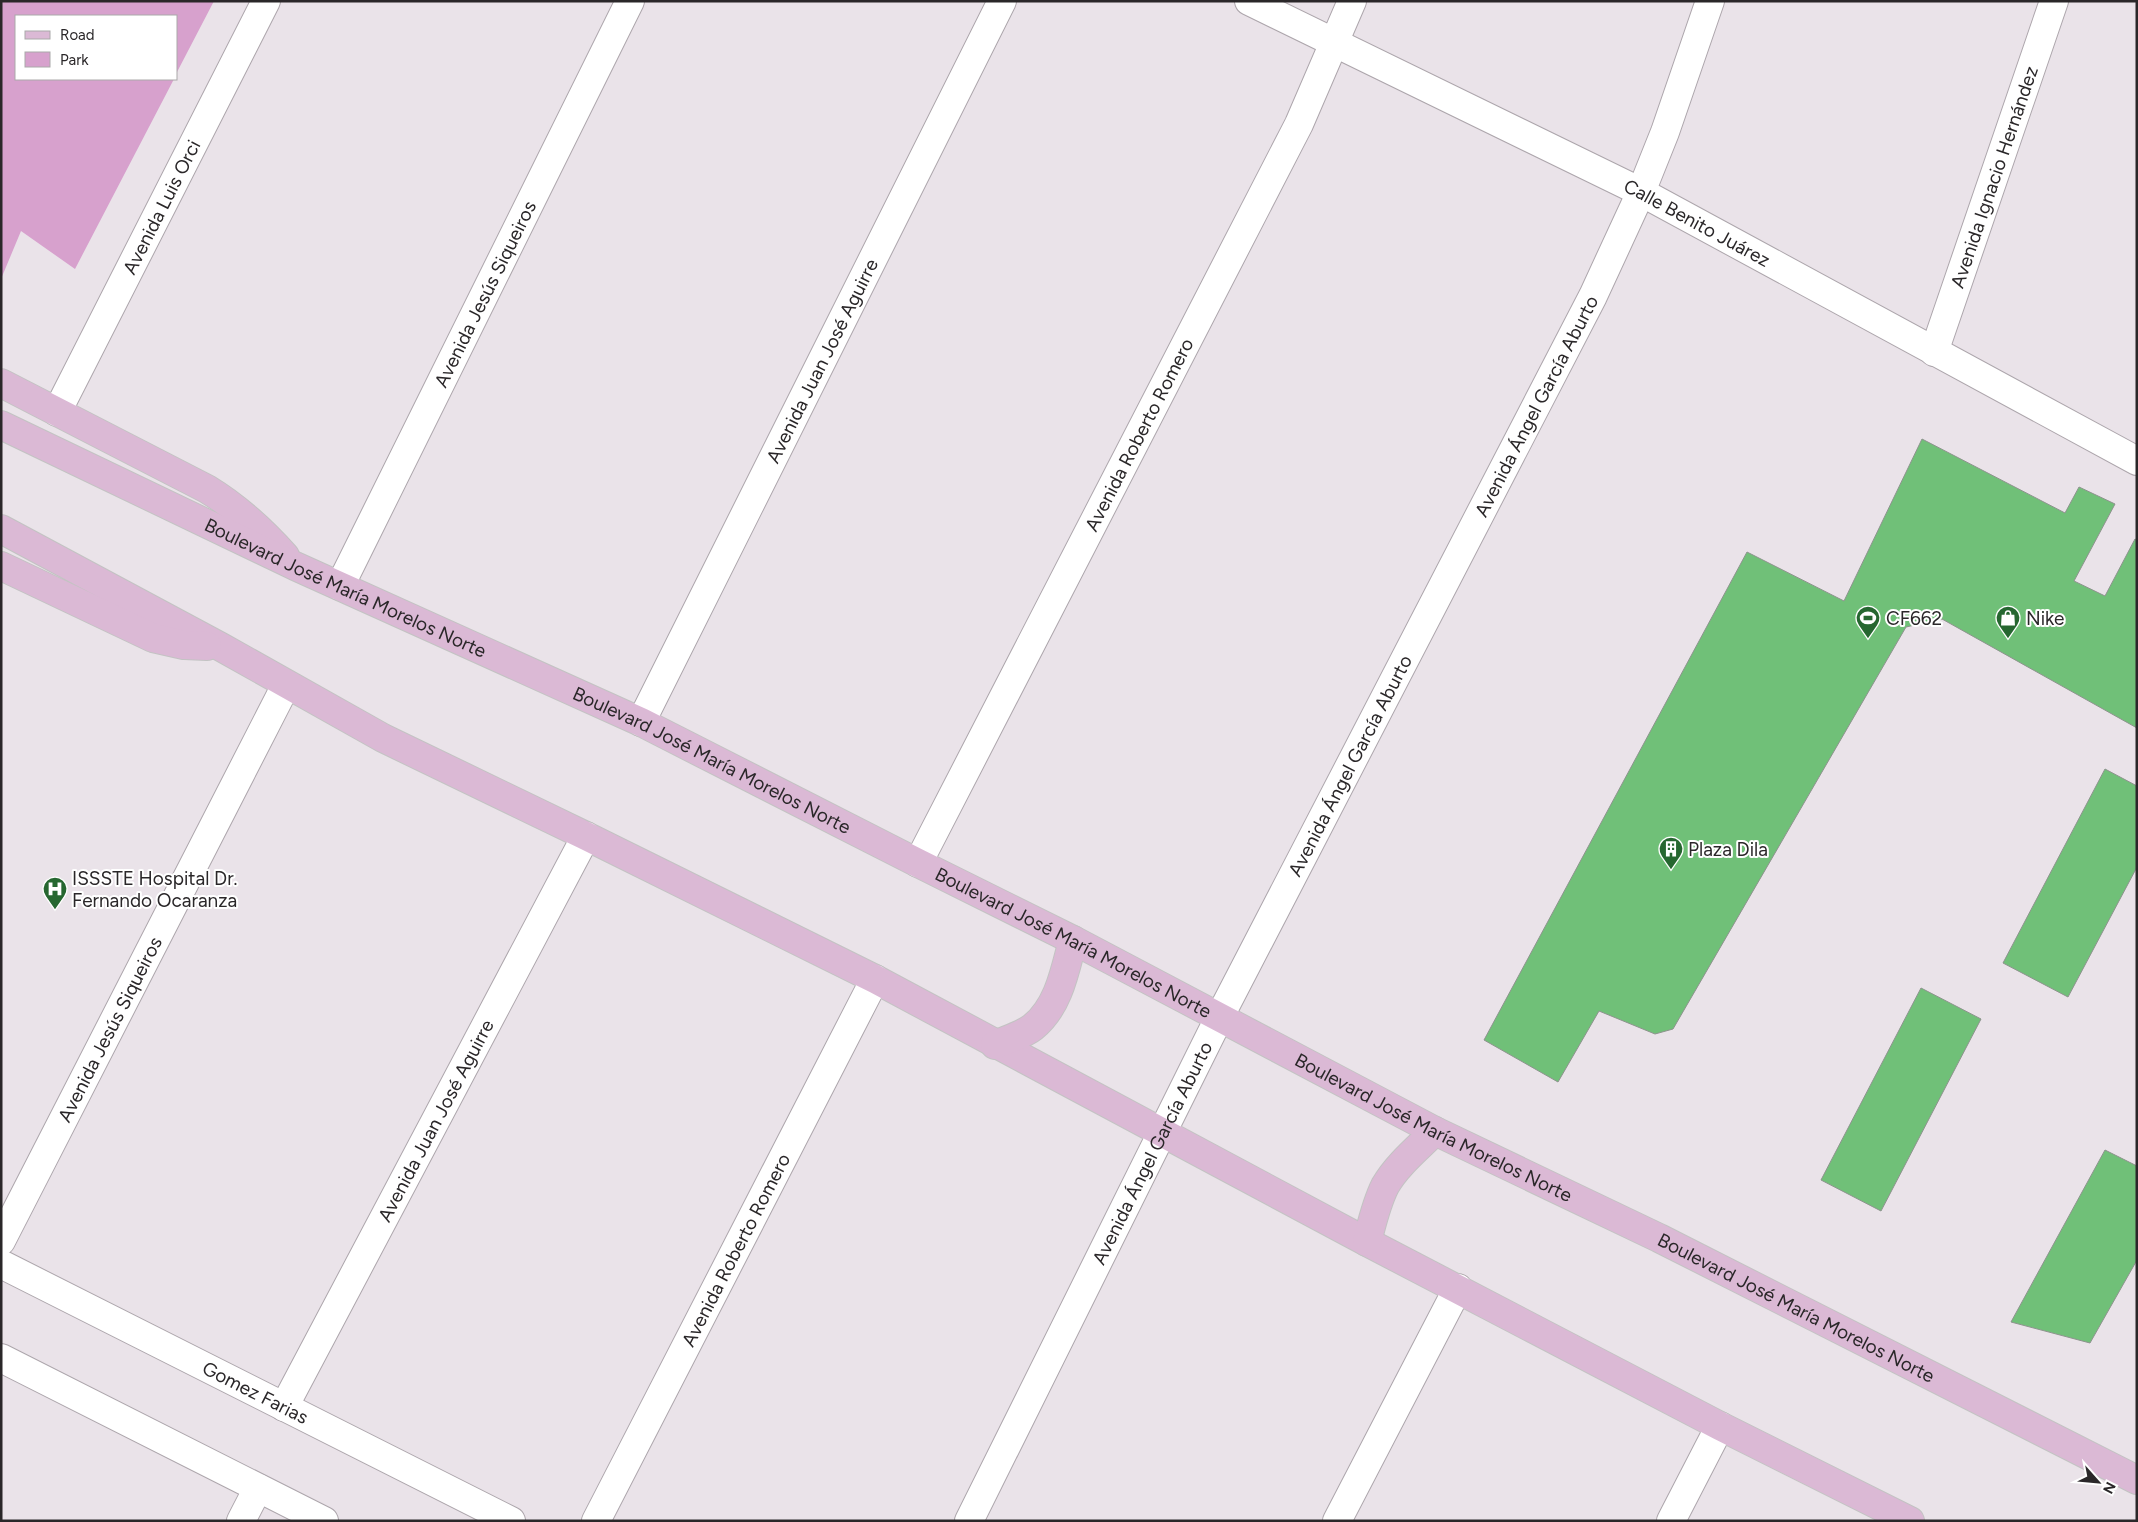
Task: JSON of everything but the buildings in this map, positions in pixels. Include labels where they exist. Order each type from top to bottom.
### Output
[{"type":"main road","points":[[1,383],[207,489],[232,504],[257,525],[295,566]]},
{"type":"main road","name":"Boulevard José María Morelos Norte","points":[[1,425],[295,566],[641,722],[1073,940],[1435,1131],[1659,1238],[2137,1480]]},
{"type":"main road","points":[[1,529],[221,647],[383,738],[875,979],[995,1045],[1367,1242],[1720,1426],[1910,1521]]},
{"type":"main road","points":[[1,566],[153,638],[184,645],[221,647]]},
{"type":"main road","points":[[995,1045],[1033,1028],[1050,1007],[1063,978],[1073,940]]},
{"type":"main road","points":[[1367,1242],[1378,1202],[1386,1185],[1401,1165],[1435,1131]]},
{"type":"street","name":"Avenida Luis Orci","points":[[57,412],[266,1]]},
{"type":"street","name":"Avenida Jesús Siqueiros","points":[[340,586],[630,1]]},
{"type":"street","name":"Avenida Juan José Aguirre","points":[[641,722],[1002,1]]},
{"type":"street","name":"Calle Benito Juárez","points":[[1249,1],[1641,192],[2137,461]]},
{"type":"street","name":"Avenida Roberto Romero","points":[[918,863],[1300,124],[1352,1]]},
{"type":"street","name":"Avenida Ángel García Aburto","points":[[969,1521],[1218,1018],[1593,296],[1641,192],[1665,132],[1710,1]]},
{"type":"street","name":"Avenida Ignacio Hernández","points":[[1934,352],[2054,1]]},
{"type":"street","name":"Avenida Jesús Siqueiros","points":[[1,1241],[286,685]]},
{"type":"street","name":"Avenida Juan José Aguirre","points":[[284,1407],[586,836]]},
{"type":"street","name":"Avenida Roberto Romero","points":[[596,1521],[875,979]]},
{"type":"street","name":"Gomez Farias","points":[[1,1264],[510,1521]]},
{"type":"street","points":[[1337,1521],[1458,1288]]},
{"type":"street","points":[[1,1358],[324,1521]]},
{"type":"street","points":[[1671,1521],[1720,1426]]},
{"type":"street","points":[[241,1521],[258,1488]]},
{"type":"green space","points":[[1,1],[214,1],[178,70],[178,15],[15,15],[15,80],[173,80],[75,269],[21,231],[1,279]]},
{"type":"place","name":"CF662","points":[[1868,639]]},
{"type":"place","name":"Nike","points":[[2008,639]]},
{"type":"place","name":"Plaza Dila","points":[[1671,870]]},
{"type":"place","name":"ISSSTE Hospital Dr. Fernando Ocaranza","points":[[55,910]]}]
